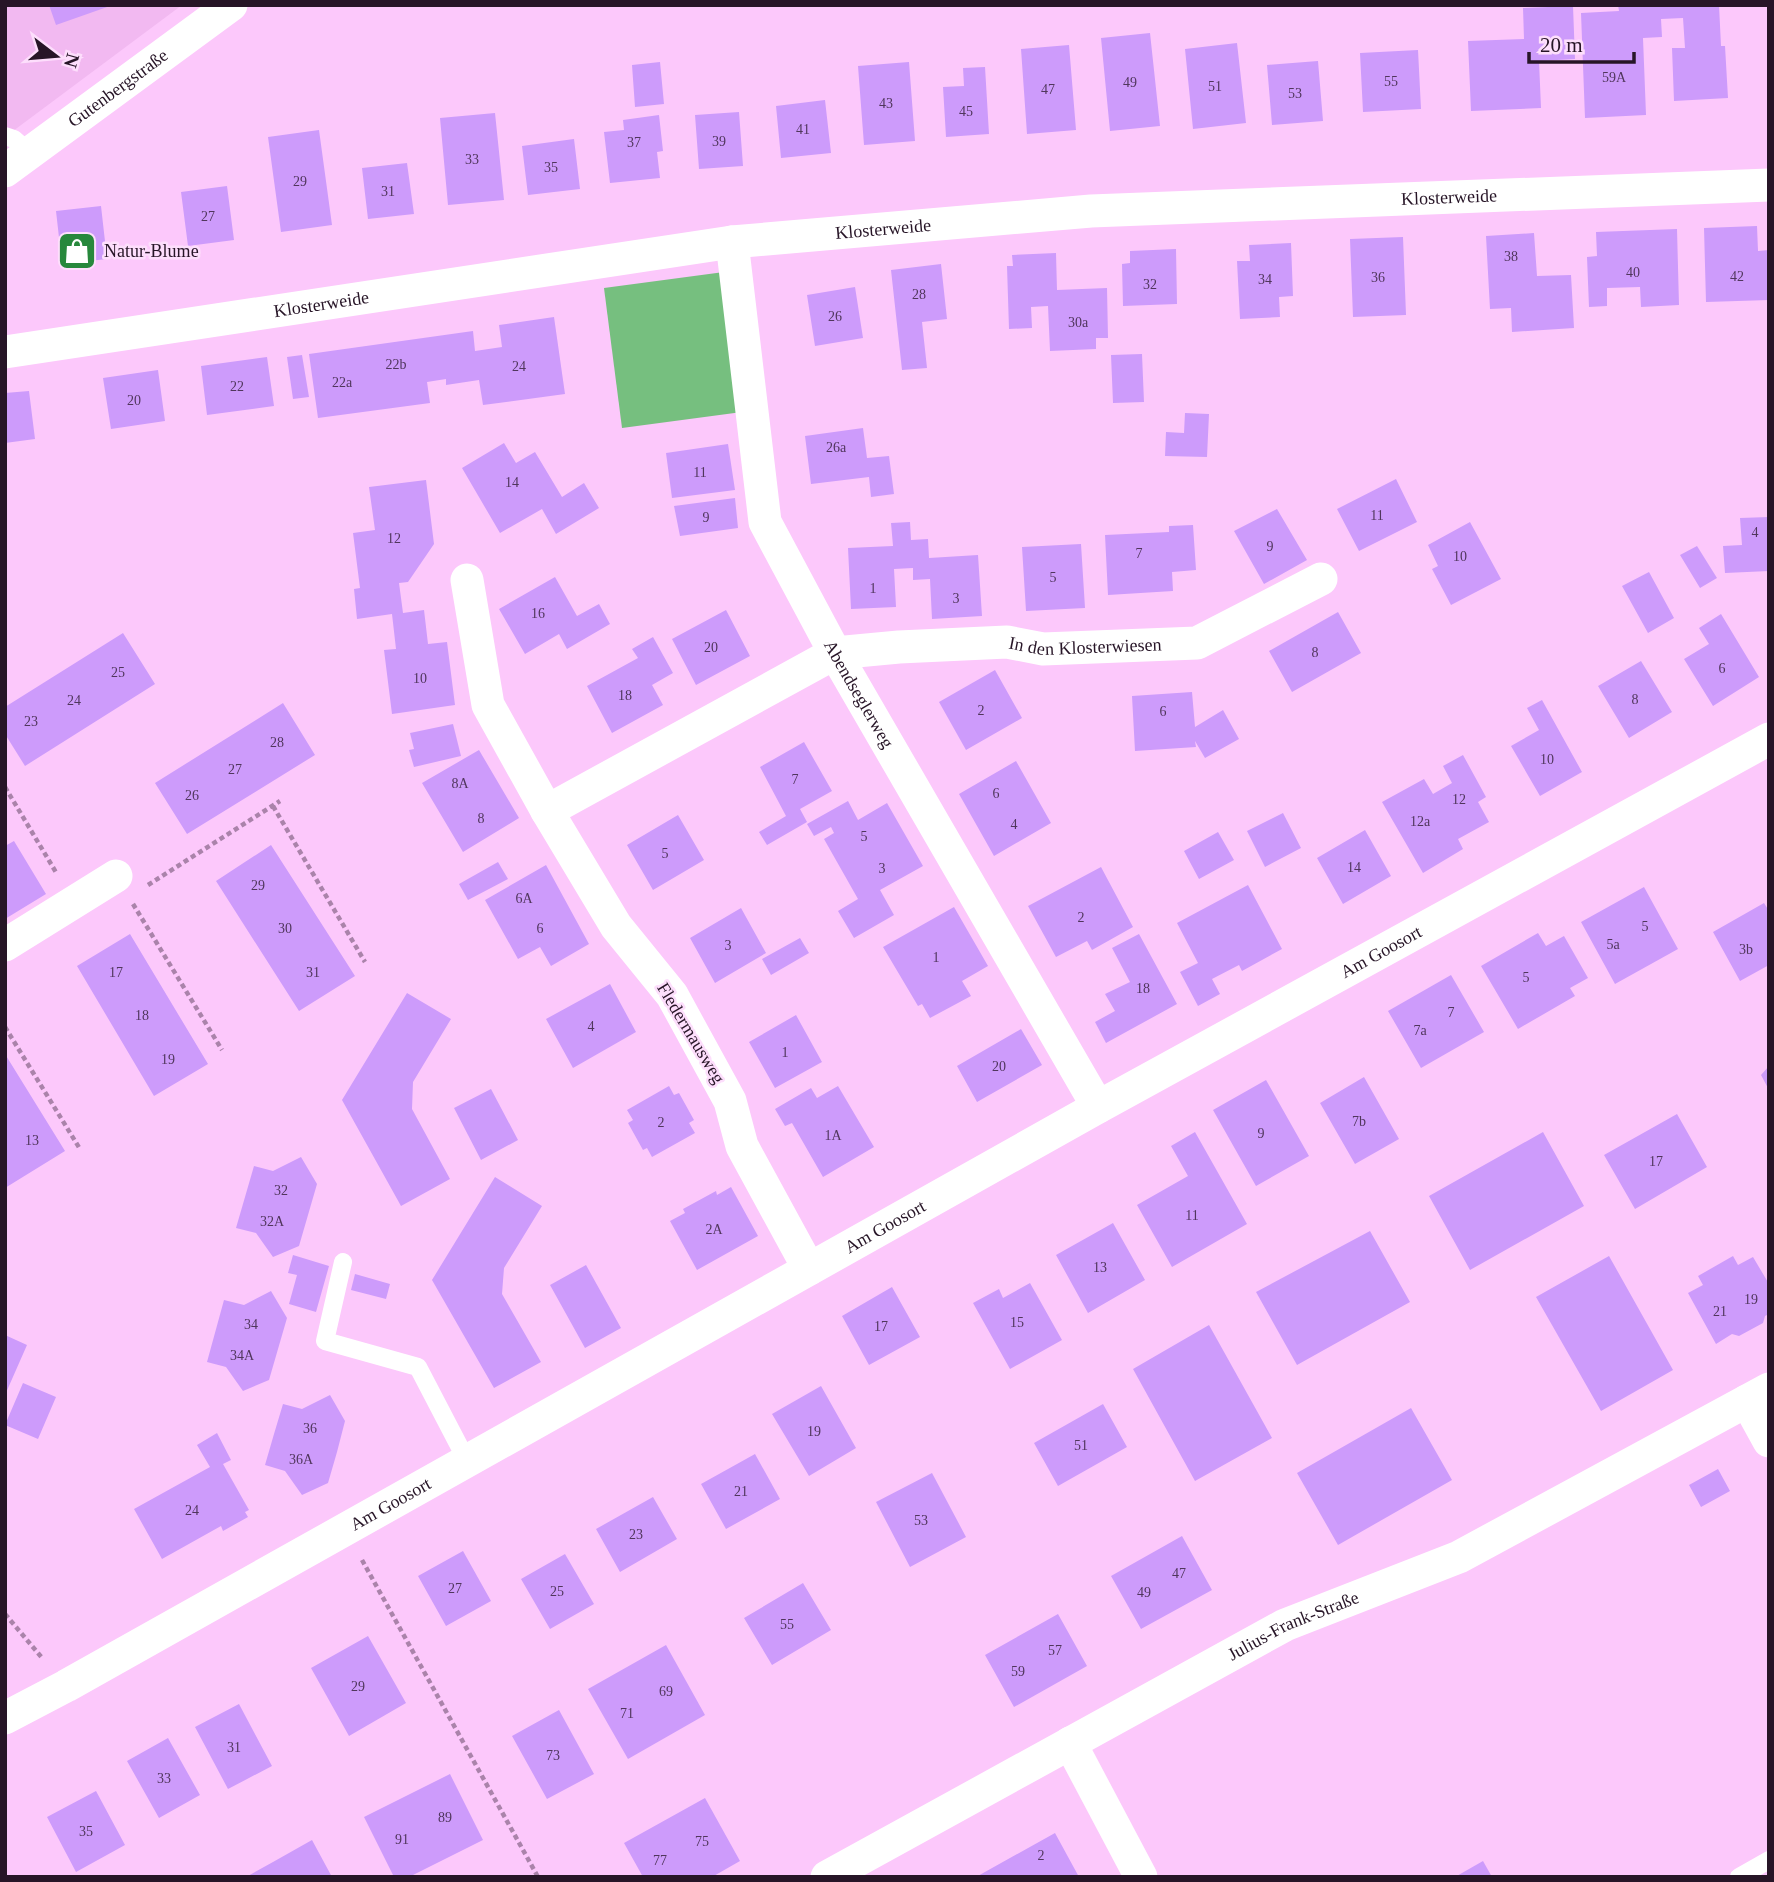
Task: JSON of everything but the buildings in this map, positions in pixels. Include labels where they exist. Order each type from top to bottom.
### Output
[{"type":"street","name":"Gutenbergstraße","points":[[14,153],[231,5]]},
{"type":"street","name":"Klosterweide","points":[[5,352],[732,242],[1091,212],[1769,185]]},
{"type":"street","name":"Abendseglerweg","points":[[732,242],[765,522],[835,653],[1098,1107]]},
{"type":"street","name":"In den Klosterwiesen","points":[[835,653],[1007,642],[1043,649],[1197,643],[1321,579]]},
{"type":"street","name":"Fledermausweg","points":[[467,580],[488,705],[616,926],[672,995],[730,1101],[742,1146],[809,1269]]},
{"type":"street","points":[[547,811],[835,653]]},
{"type":"street","name":"Am Goosort","points":[[5,1718],[1098,1107],[1769,739]]},
{"type":"street","points":[[5,945],[73,902],[122,887]]},
{"type":"street","points":[[1758,1395],[1769,1441]]},
{"type":"street","name":"Julius-Frank-Straße","points":[[827,1877],[1285,1625],[1459,1557],[1758,1395]]},
{"type":"street","points":[[1070,1743],[1140,1877]]},
{"type":"lane","points":[[343,1262],[325,1341],[418,1367],[467,1461]]},
{"type":"lane","points":[[1739,1877],[1769,1860]]},
{"type":"path","points":[[5,787],[73,902]]},
{"type":"path","points":[[222,1050],[122,887],[280,801]]},
{"type":"path","points":[[273,806],[365,962]]},
{"type":"path","points":[[5,1027],[80,1149]]},
{"type":"path","points":[[345,1528],[538,1877]]},
{"type":"path","points":[[5,1615],[66,1686]]},
{"type":"shaded area","points":[[5,5],[182,5],[5,137]]},
{"type":"green space","points":[[724,272],[742,412],[622,428],[604,288]]},
{"type":"place","name":"Natur-Blume","points":[[77,251]]}]
